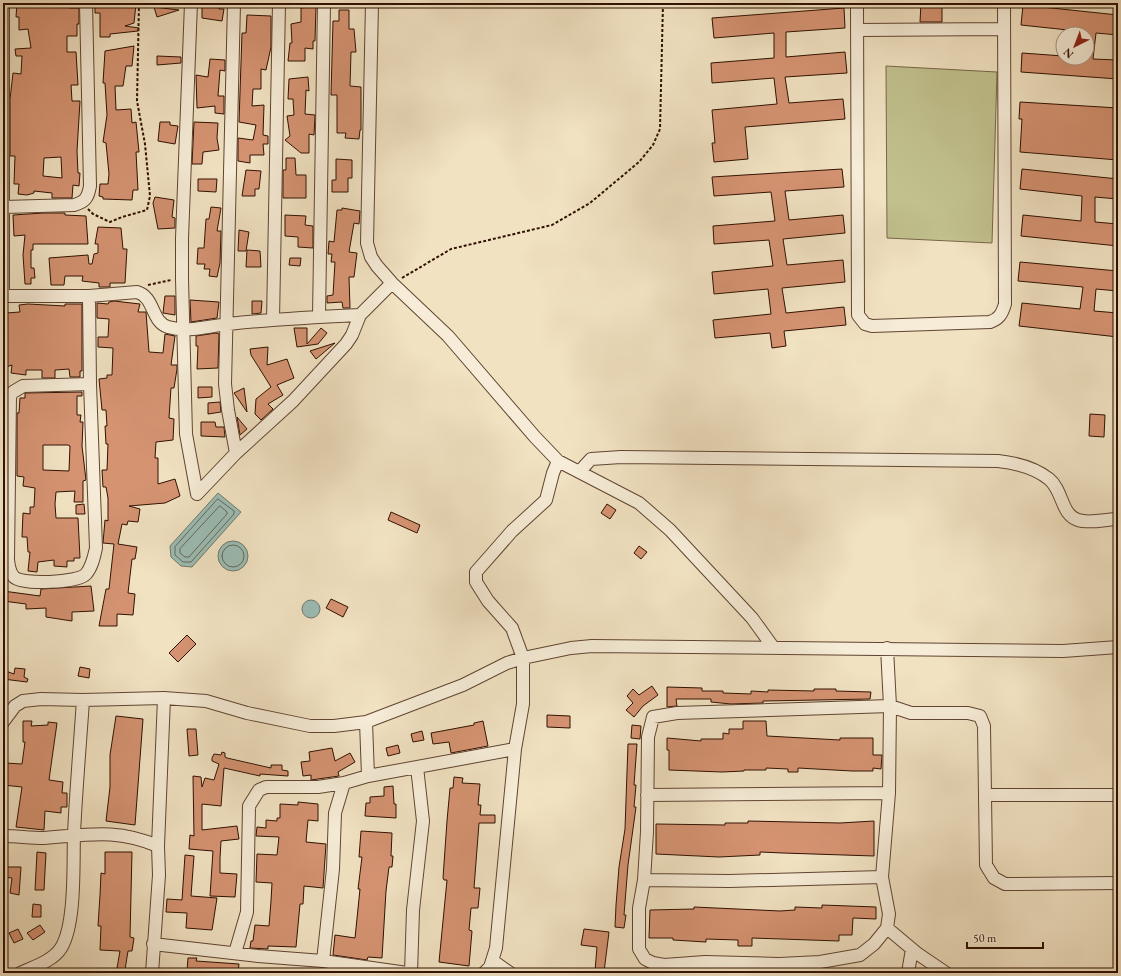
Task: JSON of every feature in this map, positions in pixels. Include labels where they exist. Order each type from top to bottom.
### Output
[{"type":"street","points":[[3,3],[3,296],[89,296],[137,292],[144,294],[150,301],[159,322],[167,327],[191,330],[226,324],[319,316],[360,315]]},
{"type":"street","points":[[4,207],[74,205],[82,203],[88,197],[90,186],[86,3]]},
{"type":"street","points":[[191,3],[182,238],[182,279],[186,434],[197,494],[236,453],[294,402],[346,344],[352,335],[360,315],[392,283]]},
{"type":"street","points":[[234,3],[225,384],[236,453]]},
{"type":"street","points":[[273,320],[279,3]]},
{"type":"street","points":[[319,316],[324,3]]},
{"type":"street","points":[[372,3],[367,243],[371,257],[392,283],[448,336],[535,438],[558,461],[580,471],[639,503],[670,530],[752,618],[772,647]]},
{"type":"street","points":[[857,3],[858,315],[865,324],[872,326],[990,322],[997,320],[1003,312],[1005,304],[1004,3]]},
{"type":"street","points":[[857,30],[1004,29]]},
{"type":"street","points":[[89,296],[90,384],[96,548],[92,564],[86,574],[76,579],[22,582],[14,578],[9,570],[8,560],[10,396],[13,392],[23,386],[90,384]]},
{"type":"street","points":[[580,471],[592,460],[621,457],[998,461],[1020,464],[1050,480],[1059,492],[1068,513],[1073,518],[1083,521],[1118,519]]},
{"type":"street","points":[[484,973],[493,961],[496,948],[506,857],[515,749],[523,704],[523,658],[512,628],[488,601],[476,582],[476,572],[512,531],[546,500],[553,473],[558,461]]},
{"type":"street","points":[[3,722],[15,706],[23,701],[41,699],[83,700],[164,698],[206,701],[247,713],[310,726],[334,726],[366,722],[463,685],[523,658],[571,648],[592,646],[716,649],[772,647],[1063,651],[1118,647]]},
{"type":"street","points":[[887,648],[890,706],[889,793],[882,877],[889,914],[887,928],[874,944],[860,955],[820,962],[653,963],[646,959],[639,949],[639,908],[644,880],[648,736],[653,718],[678,713],[890,706],[911,713],[968,713],[980,716],[984,726],[986,866],[994,878],[1005,884],[1118,883]]},
{"type":"street","points":[[152,973],[159,875],[158,846],[164,698]]},
{"type":"street","points":[[20,973],[48,960],[60,950],[64,942],[73,895],[74,834],[83,700]]},
{"type":"street","points":[[366,722],[368,776]]},
{"type":"street","points":[[235,953],[247,912],[249,806],[259,790],[266,788],[318,787],[344,783],[368,776],[515,749]]},
{"type":"street","points":[[411,973],[413,910],[423,821],[417,767]]},
{"type":"street","points":[[323,961],[333,869],[335,813],[344,783]]},
{"type":"street","points":[[647,794],[889,793]]},
{"type":"street","points":[[986,794],[1118,794]]},
{"type":"street","points":[[3,836],[42,838],[74,834],[114,834],[139,838],[158,846]]},
{"type":"street","points":[[644,880],[729,881],[882,877]]},
{"type":"street","points":[[887,928],[912,949],[946,973]]},
{"type":"street","points":[[153,944],[323,961],[407,973]]},
{"type":"street","points":[[908,973],[912,949]]},
{"type":"street","points":[[493,961],[510,973]]},
{"type":"path","points":[[82,203],[93,214],[110,222],[147,210],[150,196],[145,144],[137,101],[139,3]]},
{"type":"path","points":[[392,283],[414,273],[451,249],[552,225],[604,194],[639,162],[654,145],[660,129],[663,3]]},
{"type":"path","points":[[137,292],[150,284],[182,279]]},
{"type":"green space","points":[[886,66],[997,72],[992,243],[887,238]]},
{"type":"water","points":[[218,493],[241,512],[192,567],[181,566],[171,557],[170,546]]},
{"type":"water","points":[[233,541],[244,545],[248,556],[244,567],[233,571],[222,567],[218,556],[222,545]]},
{"type":"water","points":[[311,600],[317,603],[320,609],[317,615],[311,618],[305,615],[302,609],[305,603]]},
{"type":"building","points":[[17,3],[69,3],[69,8],[79,8],[77,36],[67,36],[67,52],[76,52],[78,85],[71,85],[72,101],[80,101],[77,151],[78,173],[80,173],[79,186],[73,185],[72,198],[52,198],[52,193],[34,191],[34,193],[27,195],[18,194],[19,184],[14,184],[15,156],[10,156],[10,99],[13,73],[21,74],[22,56],[16,56],[15,49],[31,48],[28,29],[19,30],[19,17],[16,17]],"holes":[[[61,157],[62,178],[43,176],[44,158]]]},
{"type":"building","points":[[202,3],[220,3],[219,9],[224,9],[222,21],[202,18]]},
{"type":"building","points":[[921,3],[942,3],[942,22],[920,22]]},
{"type":"building","points":[[95,4],[136,4],[134,23],[125,26],[139,28],[138,31],[110,34],[110,37],[100,37],[100,13],[95,13]]},
{"type":"building","points":[[1023,5],[1118,15],[1118,35],[1096,33],[1095,42],[1095,26],[1055,26],[1055,29],[1021,25]]},
{"type":"building","points":[[316,6],[315,41],[313,41],[313,49],[305,48],[305,61],[288,61],[290,43],[292,43],[291,24],[301,22],[301,8]]},
{"type":"building","points":[[154,7],[179,10],[157,17]]},
{"type":"building","points":[[844,8],[845,28],[786,32],[786,57],[845,52],[847,73],[785,77],[789,103],[843,99],[845,119],[745,127],[748,159],[714,162],[712,143],[715,143],[712,110],[777,104],[774,78],[712,83],[711,63],[774,58],[774,33],[714,38],[712,18]]},
{"type":"building","points":[[339,10],[349,10],[349,29],[354,29],[356,52],[351,52],[350,86],[361,87],[361,130],[359,139],[345,138],[346,133],[337,133],[337,95],[331,95],[333,21],[339,21]]},
{"type":"building","points":[[247,15],[271,16],[271,47],[266,70],[261,69],[261,89],[253,89],[252,106],[264,105],[263,135],[268,136],[268,144],[263,144],[264,155],[250,155],[250,163],[238,161],[238,138],[253,140],[256,125],[239,122],[242,33],[246,33]]},
{"type":"building","points":[[134,46],[132,66],[126,66],[123,86],[115,86],[116,110],[131,109],[132,123],[136,122],[139,152],[136,152],[138,190],[133,190],[132,200],[103,199],[103,197],[99,196],[100,184],[108,184],[109,174],[106,143],[103,142],[107,115],[105,83],[103,83],[105,51]]},
{"type":"building","points":[[1022,53],[1055,55],[1055,66],[1095,66],[1095,59],[1118,60],[1118,79],[1021,72]]},
{"type":"building","points":[[157,56],[181,57],[181,63],[157,65]]},
{"type":"building","points":[[210,59],[225,60],[225,71],[220,70],[218,96],[224,96],[224,114],[215,113],[215,106],[197,108],[196,75],[208,77]]},
{"type":"building","points":[[308,77],[309,91],[306,90],[305,114],[315,115],[314,135],[309,134],[309,153],[301,153],[285,140],[290,136],[287,116],[294,115],[293,99],[288,99],[289,79]]},
{"type":"building","points":[[1020,102],[1118,108],[1118,160],[1020,152],[1022,119],[1019,119]]},
{"type":"building","points":[[160,122],[170,122],[170,125],[178,126],[175,144],[158,141]]},
{"type":"building","points":[[194,122],[218,123],[217,138],[219,150],[203,152],[202,164],[192,164]]},
{"type":"building","points":[[286,158],[295,158],[296,175],[306,175],[306,198],[283,198],[283,170],[286,170]]},
{"type":"building","points":[[336,159],[352,160],[352,178],[348,178],[348,192],[332,192],[332,180],[336,180]]},
{"type":"building","points":[[842,169],[844,187],[785,191],[789,220],[843,215],[845,233],[783,239],[787,265],[843,260],[845,282],[782,288],[786,313],[844,307],[846,325],[784,331],[786,346],[772,348],[770,333],[715,338],[713,320],[771,314],[768,289],[714,294],[712,272],[773,266],[769,240],[714,244],[713,226],[775,221],[771,192],[714,196],[712,177]]},
{"type":"building","points":[[1022,169],[1118,179],[1118,199],[1095,197],[1095,222],[1118,224],[1118,246],[1021,236],[1023,215],[1081,221],[1082,196],[1020,189]]},
{"type":"building","points":[[246,170],[261,171],[259,189],[255,189],[255,196],[242,196]]},
{"type":"building","points":[[198,179],[217,179],[216,192],[198,191]]},
{"type":"building","points":[[155,197],[174,200],[172,217],[175,218],[175,228],[158,229],[153,203]]},
{"type":"building","points":[[211,207],[221,208],[217,231],[221,231],[220,263],[217,277],[209,276],[210,269],[204,269],[205,264],[197,264],[198,248],[204,248],[206,219],[209,219]]},
{"type":"building","points":[[342,208],[360,211],[359,224],[354,223],[349,252],[357,253],[354,277],[349,277],[350,308],[343,308],[342,302],[327,303],[327,296],[333,295],[335,262],[331,262],[332,254],[328,254],[329,241],[334,242],[337,210],[342,210]]},
{"type":"building","points":[[65,213],[65,215],[86,216],[88,244],[33,244],[33,250],[31,250],[31,268],[34,268],[35,278],[31,278],[31,284],[25,284],[23,255],[25,235],[14,236],[13,215]]},
{"type":"building","points":[[285,215],[306,216],[305,225],[313,226],[313,248],[298,247],[298,237],[285,236]]},
{"type":"building","points":[[98,227],[121,228],[123,249],[127,249],[125,283],[110,283],[110,287],[99,287],[99,283],[82,281],[83,276],[65,276],[64,285],[51,285],[49,258],[88,255],[89,264],[92,264],[94,254],[98,253],[98,244],[95,244]]},
{"type":"building","points":[[239,230],[249,232],[246,251],[238,251]]},
{"type":"building","points":[[247,250],[260,251],[261,267],[246,267]]},
{"type":"building","points":[[290,258],[301,258],[300,266],[289,265]]},
{"type":"building","points":[[1020,262],[1118,271],[1118,291],[1096,289],[1094,311],[1118,313],[1118,337],[1019,326],[1022,303],[1080,309],[1083,287],[1018,281]]},
{"type":"building","points":[[165,296],[175,296],[175,315],[163,313]]},
{"type":"building","points":[[190,300],[219,302],[217,318],[191,322]]},
{"type":"building","points":[[114,301],[140,304],[138,312],[146,312],[149,352],[163,353],[165,334],[175,336],[171,365],[177,365],[177,369],[174,388],[171,388],[169,418],[174,419],[173,440],[156,442],[155,458],[158,458],[158,484],[175,479],[180,496],[165,503],[129,506],[140,509],[138,522],[128,521],[127,525],[122,524],[118,544],[137,547],[135,559],[132,559],[128,593],[135,594],[133,615],[117,614],[117,626],[99,626],[106,589],[109,589],[114,544],[103,543],[105,520],[108,521],[108,498],[106,487],[103,487],[102,470],[107,470],[108,444],[106,444],[106,410],[102,410],[99,379],[107,378],[107,375],[112,375],[113,348],[98,347],[98,337],[108,337],[109,319],[97,318],[97,303],[108,304],[109,302]]},
{"type":"building","points":[[252,301],[262,301],[261,313],[252,314]]},
{"type":"building","points":[[65,304],[82,304],[82,371],[80,371],[80,377],[70,377],[69,369],[55,370],[55,378],[42,378],[42,370],[26,370],[26,375],[11,373],[12,365],[3,368],[3,334],[5,334],[4,326],[7,326],[6,313],[20,312],[19,305],[65,306]]},
{"type":"building","points":[[294,328],[307,328],[307,344],[321,328],[327,333],[318,344],[297,347]]},
{"type":"building","points":[[216,333],[219,334],[218,368],[197,369],[198,346],[196,346],[196,336]]},
{"type":"building","points":[[335,343],[316,359],[310,351]]},
{"type":"building","points":[[268,347],[267,365],[287,359],[294,378],[277,385],[283,395],[268,404],[273,409],[261,420],[255,414],[256,399],[271,387],[251,355],[250,349]]},
{"type":"building","points":[[198,387],[212,387],[212,397],[198,398]]},
{"type":"building","points":[[244,388],[247,412],[234,393]]},
{"type":"building","points":[[82,392],[82,396],[77,396],[77,415],[81,415],[80,422],[83,422],[82,446],[86,480],[83,481],[83,502],[74,502],[75,491],[56,492],[55,504],[56,518],[78,518],[80,558],[74,558],[74,561],[67,561],[67,567],[54,566],[54,560],[38,562],[37,572],[28,571],[30,552],[28,552],[27,537],[22,537],[23,513],[30,514],[30,507],[34,507],[35,488],[23,486],[24,477],[17,476],[17,413],[19,413],[20,398],[25,398],[25,393]],"holes":[[[43,445],[70,446],[69,471],[43,470]]]},
{"type":"building","points":[[220,402],[221,412],[208,414],[208,403]]},
{"type":"building","points":[[1090,414],[1105,415],[1104,437],[1089,436]]},
{"type":"building","points":[[237,417],[247,429],[240,435]]},
{"type":"building","points":[[201,422],[215,422],[216,427],[224,427],[225,437],[201,436]]},
{"type":"building","points":[[84,504],[85,514],[76,514],[76,505]]},
{"type":"building","points":[[607,504],[616,510],[610,519],[601,513]]},
{"type":"building","points":[[391,512],[420,525],[417,533],[388,520]]},
{"type":"building","points":[[639,546],[647,552],[641,559],[634,553]]},
{"type":"building","points":[[91,586],[94,611],[72,612],[72,621],[46,617],[46,608],[26,609],[26,604],[3,601],[3,591],[40,596],[41,589]]},
{"type":"building","points":[[331,599],[348,607],[343,617],[326,608]]},
{"type":"building","points":[[187,635],[196,644],[178,662],[169,653]]},
{"type":"building","points":[[80,667],[90,669],[89,678],[78,676]]},
{"type":"building","points":[[15,668],[25,669],[24,677],[28,679],[27,682],[3,679],[3,670],[14,674]]},
{"type":"building","points":[[652,686],[658,695],[643,706],[634,717],[626,710],[633,703],[627,696],[633,689],[639,695]]},
{"type":"building","points":[[667,687],[702,688],[702,691],[723,691],[723,693],[751,694],[751,691],[814,691],[814,689],[871,692],[870,699],[763,701],[763,703],[731,704],[711,702],[711,699],[676,699],[677,706],[667,707]]},
{"type":"building","points":[[547,715],[570,716],[570,728],[547,727]]},
{"type":"building","points":[[116,716],[143,719],[135,825],[106,821],[110,787],[110,755]]},
{"type":"building","points":[[23,721],[32,721],[31,726],[48,725],[48,722],[57,723],[49,780],[63,782],[62,793],[67,793],[67,807],[61,807],[61,813],[45,811],[44,830],[16,827],[22,787],[3,785],[5,763],[22,764],[25,742],[23,742]]},
{"type":"building","points":[[483,721],[488,746],[451,753],[449,742],[433,744],[431,733],[474,725],[474,723]]},
{"type":"building","points":[[743,721],[766,721],[767,736],[840,740],[840,738],[873,738],[873,755],[882,755],[881,769],[873,768],[873,771],[852,771],[798,768],[798,772],[788,772],[788,769],[766,768],[766,770],[722,772],[669,770],[669,750],[667,750],[667,738],[701,741],[701,739],[723,739],[723,733],[729,734],[729,729],[743,729]]},
{"type":"building","points":[[632,725],[641,726],[640,739],[631,738]]},
{"type":"building","points":[[187,729],[196,729],[198,755],[189,756]]},
{"type":"building","points":[[422,731],[424,740],[413,742],[411,734]]},
{"type":"building","points":[[628,744],[637,744],[634,785],[636,785],[634,807],[636,807],[628,865],[624,928],[615,927],[619,867],[625,829]]},
{"type":"building","points":[[398,745],[400,753],[388,756],[386,748]]},
{"type":"building","points":[[332,748],[335,761],[350,753],[355,762],[338,772],[339,776],[311,780],[311,775],[303,776],[301,762],[310,761],[309,752]]},
{"type":"building","points":[[222,752],[225,753],[225,757],[227,758],[271,768],[271,765],[282,765],[282,770],[288,771],[288,776],[260,774],[260,776],[224,768],[221,806],[202,804],[202,830],[237,826],[239,839],[221,841],[220,858],[220,873],[237,874],[235,897],[210,896],[213,851],[189,849],[190,835],[194,836],[193,776],[201,777],[202,787],[205,778],[214,780],[219,764],[212,761],[212,758],[214,754],[221,755]]},
{"type":"building","points":[[454,777],[463,778],[462,783],[480,784],[478,805],[481,805],[480,815],[495,815],[495,823],[479,823],[474,888],[480,888],[478,908],[471,908],[469,930],[472,931],[469,966],[439,962],[447,880],[444,880],[443,878],[447,821],[450,788],[453,788]]},
{"type":"building","points":[[393,786],[394,804],[396,804],[396,818],[365,816],[366,803],[370,803],[370,797],[384,796],[384,787]]},
{"type":"building","points":[[298,802],[318,804],[318,821],[308,820],[306,842],[326,844],[323,888],[304,886],[303,904],[300,904],[296,947],[268,946],[268,949],[250,948],[251,941],[253,941],[255,925],[269,926],[271,901],[272,883],[256,882],[257,854],[277,855],[279,837],[256,836],[257,827],[266,828],[266,820],[277,821],[277,818],[280,818],[280,804],[298,805]]},
{"type":"building","points":[[748,821],[840,823],[874,821],[874,856],[760,852],[760,855],[719,857],[656,854],[656,824],[725,825],[725,823],[748,823]]},
{"type":"building","points":[[361,831],[392,833],[391,856],[393,856],[392,867],[389,867],[386,891],[382,958],[368,957],[367,960],[333,955],[335,935],[355,938],[360,889],[358,889],[362,857],[359,857]]},
{"type":"building","points":[[37,852],[46,853],[44,890],[35,890]]},
{"type":"building","points":[[105,852],[132,852],[130,937],[134,938],[132,951],[128,951],[125,970],[117,968],[120,951],[100,950],[101,926],[98,926],[101,873],[105,874]]},
{"type":"building","points":[[185,855],[194,856],[191,896],[217,898],[212,930],[186,928],[187,913],[166,912],[167,899],[182,900]]},
{"type":"building","points":[[3,867],[21,867],[19,895],[10,893],[12,878],[3,877]]},
{"type":"building","points":[[33,904],[41,905],[41,917],[32,917]]},
{"type":"building","points":[[822,905],[876,907],[876,919],[853,918],[852,935],[839,935],[839,941],[752,938],[752,946],[738,946],[738,940],[706,939],[706,942],[673,940],[673,938],[649,938],[650,910],[694,909],[694,907],[780,911],[795,910],[795,907],[822,908]]},
{"type":"building","points":[[40,925],[45,932],[33,940],[27,933]]},
{"type":"building","points":[[18,929],[23,939],[14,943],[9,933]]},
{"type":"building","points":[[584,929],[609,932],[604,972],[595,971],[597,947],[581,945]]},
{"type":"building","points":[[188,958],[197,958],[196,961],[239,964],[238,973],[206,973],[206,971],[187,971]]}]
